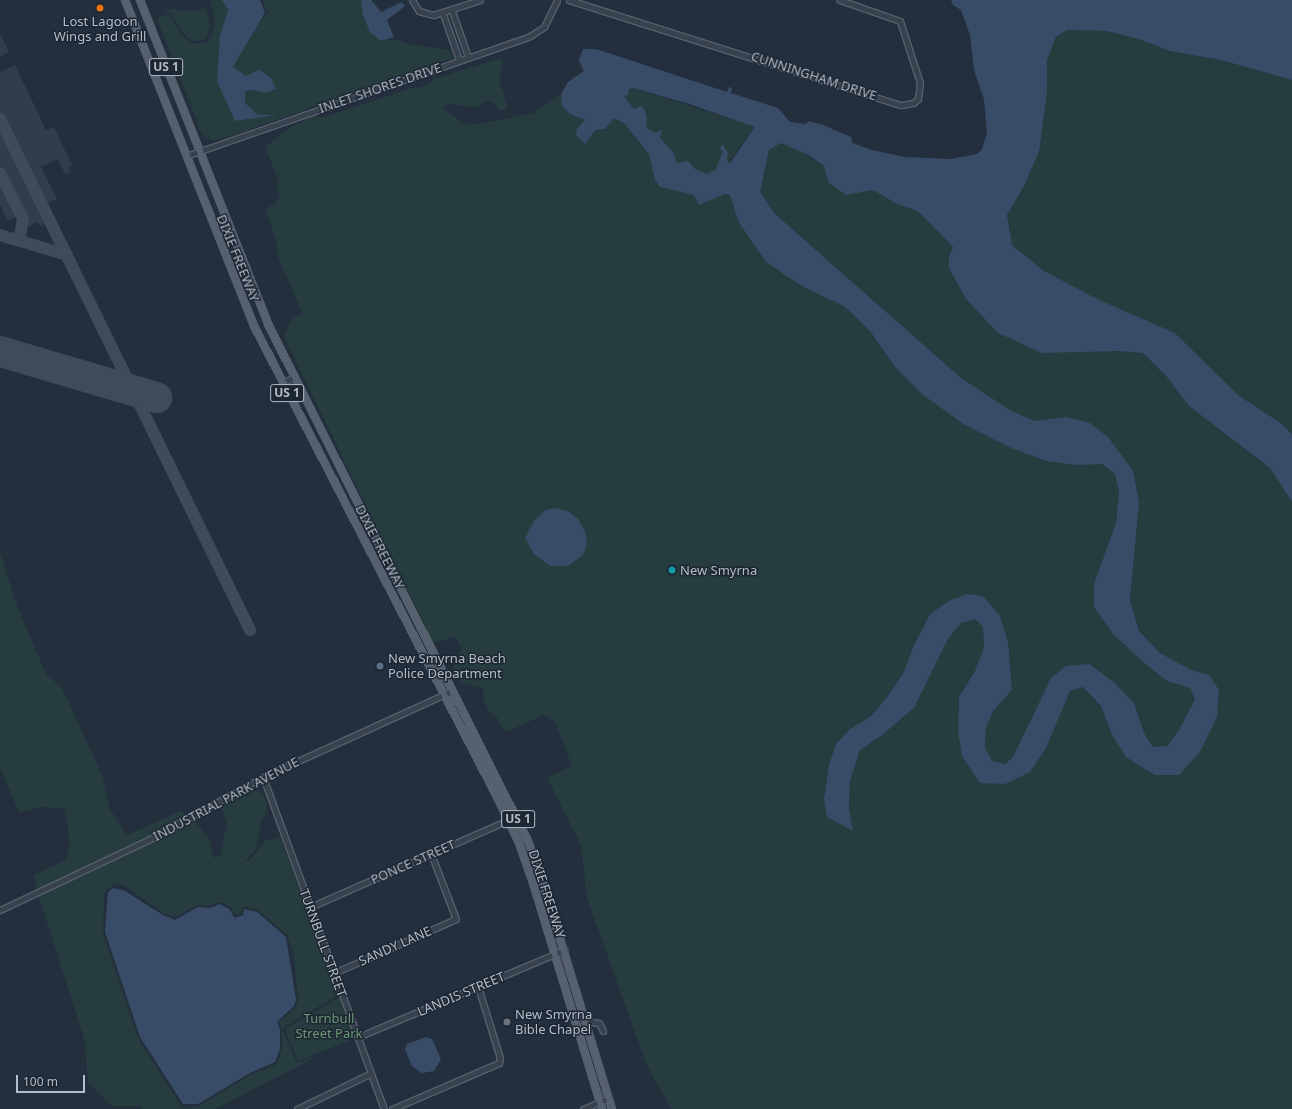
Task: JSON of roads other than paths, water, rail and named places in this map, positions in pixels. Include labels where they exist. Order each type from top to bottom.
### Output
[{"type":"main road","name":"DIXIE FREEWAY","points":[[125,0],[242,298],[282,383],[508,820],[533,883],[602,1109]]},
{"type":"main road","name":"DIXIE FREEWAY","points":[[140,0],[252,288],[294,378],[452,691],[517,816],[535,860],[612,1109]]},
{"type":"street","points":[[412,0],[423,14],[443,14],[480,0]]},
{"type":"street","name":"INLET SHORES DRIVE","points":[[186,156],[530,36],[544,27],[557,0]]},
{"type":"street","name":"CUNNINGHAM DRIVE","points":[[569,0],[901,105],[913,103],[918,99],[920,83],[900,21],[840,0]]},
{"type":"street","points":[[452,11],[468,57]]},
{"type":"street","points":[[443,14],[459,60]]},
{"type":"street","points":[[282,383],[294,378]]},
{"type":"street","name":"INDUSTRIAL PARK AVENUE","points":[[0,910],[148,840],[262,777],[452,691]]},
{"type":"street","name":"TURNBULL STREET","points":[[262,777],[384,1109]]},
{"type":"street","name":"PONCE STREET","points":[[310,907],[517,816]]},
{"type":"street","name":"SANDY LANE","points":[[334,973],[456,919],[432,854]]},
{"type":"street","name":"LANDIS STREET","points":[[358,1037],[564,950]]},
{"type":"street","points":[[392,1109],[499,1063],[500,1058],[478,987]]},
{"type":"street","points":[[586,1021],[599,1023],[603,1032]]},
{"type":"street","points":[[296,1109],[371,1073]]},
{"type":"street","points":[[583,1109],[609,1098]]},
{"type":"water","points":[[222,0],[260,0],[265,13],[233,67],[246,76],[259,70],[271,78],[276,89],[264,93],[255,90],[245,91],[245,103],[258,115],[276,115],[235,121],[217,81],[220,35],[228,10]]},
{"type":"water","points":[[361,0],[371,0],[381,12],[402,2],[405,6],[387,20],[394,37],[381,41],[370,32],[363,15]]},
{"type":"water","points":[[951,0],[1292,0],[1292,80],[1221,60],[1170,51],[1139,39],[1106,31],[1067,30],[1056,37],[1047,60],[1047,92],[1039,152],[1024,186],[1007,215],[1012,245],[1044,271],[1097,299],[1175,333],[1238,395],[1282,424],[1292,434],[1292,502],[1270,468],[1189,406],[1166,376],[1143,353],[1118,351],[1042,353],[998,333],[966,299],[949,268],[949,256],[953,247],[918,211],[897,204],[873,190],[846,195],[828,182],[824,166],[810,156],[781,143],[769,150],[760,192],[774,213],[961,378],[1010,410],[1035,421],[1066,417],[1090,423],[1108,437],[1133,471],[1139,503],[1130,600],[1139,631],[1160,653],[1191,670],[1209,675],[1219,690],[1217,717],[1200,752],[1179,775],[1155,775],[1126,757],[1111,733],[1101,706],[1083,687],[1070,691],[1046,748],[1030,772],[1005,784],[980,783],[962,756],[958,731],[959,697],[975,671],[984,647],[983,627],[975,619],[961,623],[948,639],[914,708],[881,736],[860,750],[850,781],[849,808],[853,831],[827,817],[824,799],[829,765],[836,744],[849,730],[871,716],[887,697],[903,674],[914,645],[930,614],[949,601],[967,594],[983,596],[1000,616],[1008,642],[1012,690],[993,711],[986,728],[985,747],[992,761],[1005,764],[1013,757],[1051,678],[1066,666],[1089,664],[1115,683],[1134,703],[1144,733],[1153,747],[1167,746],[1179,730],[1195,699],[1190,688],[1167,681],[1142,661],[1113,634],[1094,607],[1094,584],[1116,523],[1119,492],[1115,474],[1102,464],[1077,465],[1046,461],[1009,447],[965,425],[923,395],[896,368],[870,331],[844,306],[803,287],[766,262],[738,221],[730,195],[725,194],[699,205],[694,195],[660,187],[655,180],[649,154],[624,123],[614,118],[605,129],[595,130],[585,144],[576,135],[577,129],[585,120],[570,114],[562,106],[561,94],[568,82],[584,71],[579,61],[583,49],[596,49],[727,92],[729,87],[732,88],[731,93],[778,108],[790,122],[806,124],[808,121],[823,125],[851,137],[852,143],[872,150],[904,157],[951,159],[977,154],[982,149],[987,133],[984,99],[974,70],[970,35],[961,10],[953,5]],"holes":[[[634,88],[689,104],[755,127],[730,163],[727,161],[728,153],[722,144],[720,150],[723,151],[716,169],[707,174],[695,169],[688,161],[677,163],[673,152],[660,138],[662,130],[655,133],[646,128],[647,118],[644,109],[641,106],[634,109],[624,96],[628,95],[629,89]]]},
{"type":"water","points":[[555,508],[568,511],[579,520],[585,531],[587,544],[583,555],[568,566],[550,566],[534,554],[525,538],[534,521],[546,510]]},
{"type":"water","points":[[113,888],[125,891],[163,915],[175,920],[198,907],[209,908],[220,904],[229,909],[235,918],[243,915],[244,909],[257,912],[286,937],[296,1000],[294,1006],[277,1022],[280,1029],[280,1049],[275,1062],[250,1073],[198,1104],[183,1104],[140,1037],[105,932],[108,892]]},
{"type":"water","points":[[426,1037],[432,1039],[441,1059],[434,1071],[422,1073],[412,1066],[405,1049],[407,1044]]},
{"type":"place","name":"Lost Lagoon Wings and Grill","points":[[100,8]]},
{"type":"place","name":"New Smyrna","points":[[672,570]]},
{"type":"place","name":"New Smyrna Beach Police Department","points":[[380,666]]},
{"type":"place","name":"New Smyrna Bible Chapel","points":[[507,1022]]},
{"type":"park label","name":"Turnbull Street Park","points":[[329,1026]]}]
